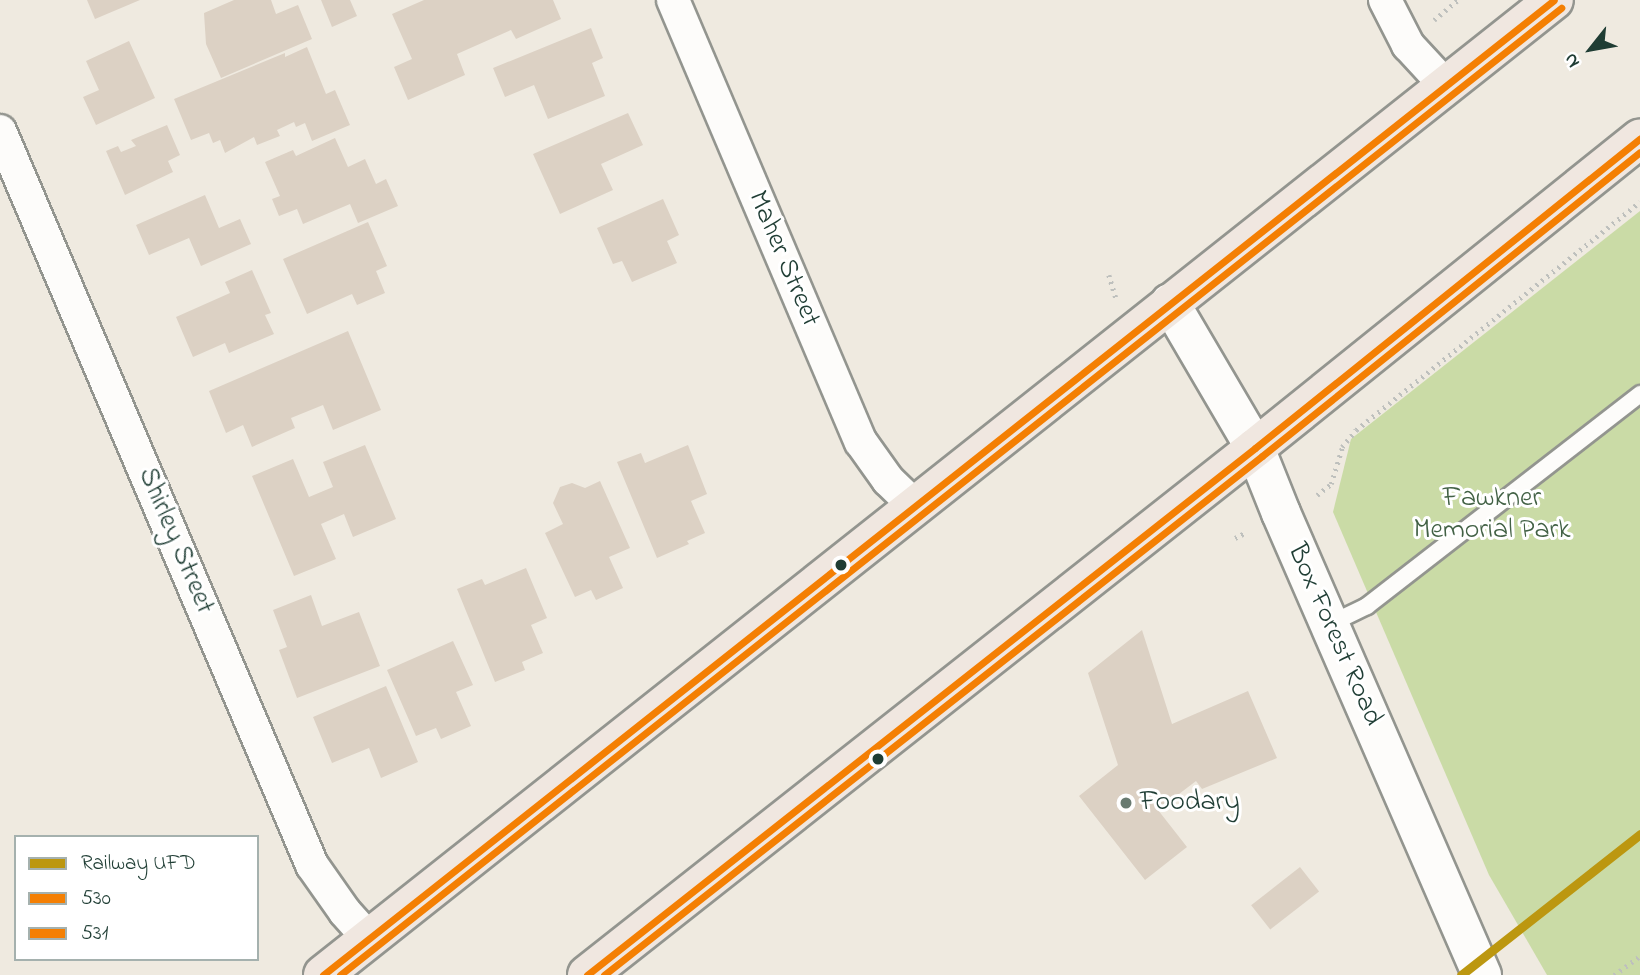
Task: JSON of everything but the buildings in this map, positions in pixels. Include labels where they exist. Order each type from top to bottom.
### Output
[{"type":"highway","points":[[323,975],[1554,0]]},
{"type":"highway","points":[[587,975],[1255,448],[1640,139]]},
{"type":"street","name":"Maher Street","points":[[673,0],[861,442],[888,480],[914,505]]},
{"type":"street","points":[[1385,0],[1408,45],[1446,86]]},
{"type":"street","name":"Shirley Street","points":[[0,131],[312,866],[345,912],[369,939]]},
{"type":"street","name":"Box Forest Road","points":[[1170,303],[1255,448],[1482,975]]},
{"type":"lane","points":[[1330,624],[1367,606],[1640,394]]},
{"type":"path","points":[[1235,538],[1331,484],[1342,447],[1356,429],[1640,202]]},
{"type":"path","points":[[1614,975],[1640,956]]},
{"type":"green space","name":"Fawkner Memorial Park","points":[[1640,211],[1640,975],[1547,975],[1489,875],[1333,512],[1351,439]]},
{"type":"rail line","name":"UFD","points":[[1461,975],[1640,834]]},
{"type":"transit line","name":"530","points":[[323,975],[1554,0]]},
{"type":"transit line","name":"531","points":[[340,975],[1561,8]]},
{"type":"transit line","name":"530","points":[[587,975],[1255,448],[1640,139]]},
{"type":"transit line","name":"531","points":[[604,975],[1262,456],[1640,152]]},
{"type":"place","name":"Foodary","points":[[1126,803]]}]
